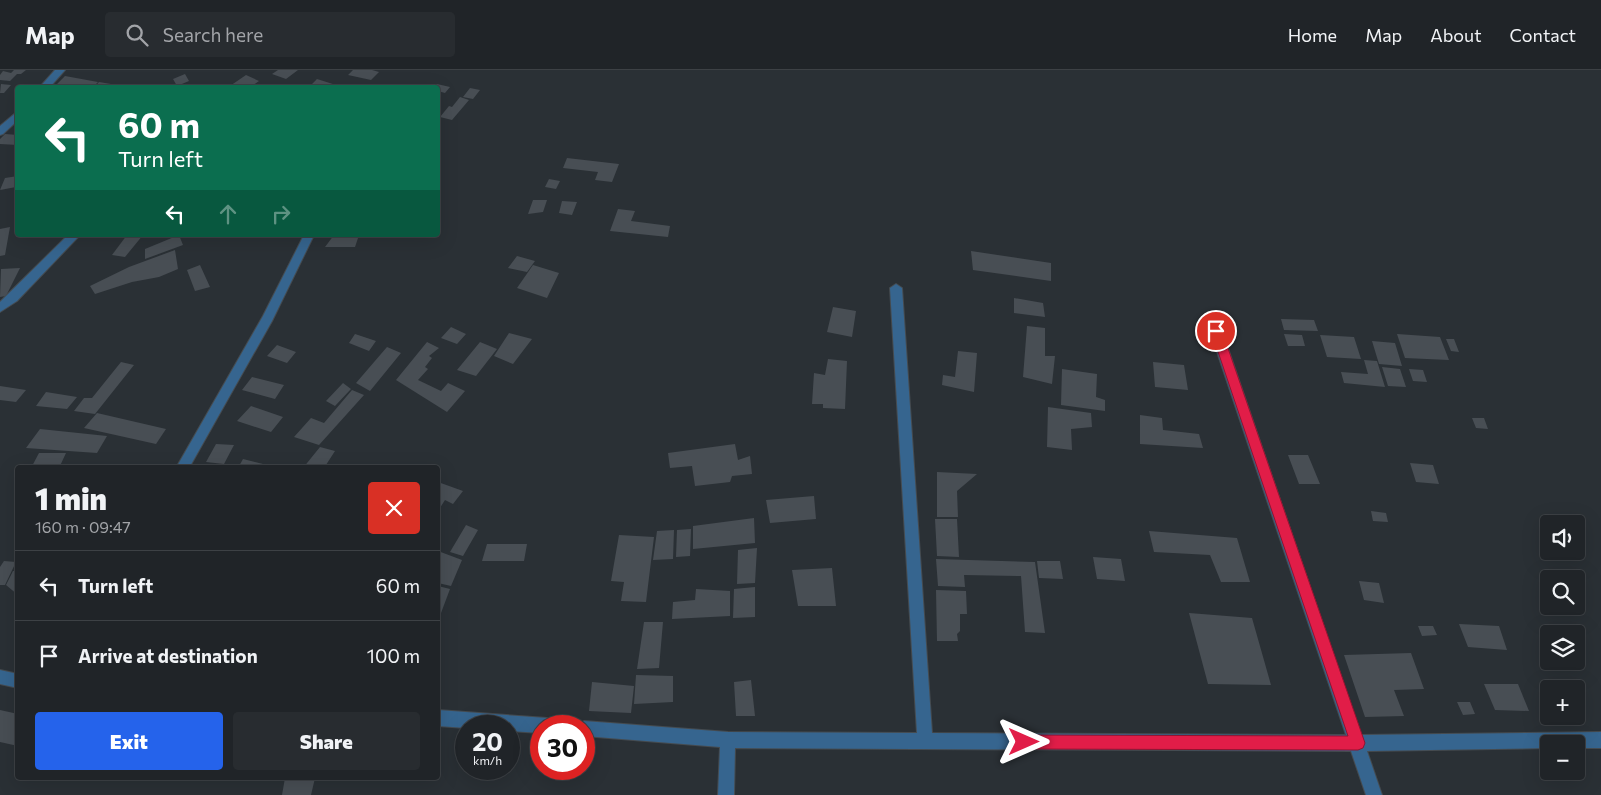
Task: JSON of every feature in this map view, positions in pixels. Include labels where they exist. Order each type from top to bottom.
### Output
[{"type":"street","points":[[46,85],[60,70]]},
{"type":"street","points":[[0,132],[15,117]]},
{"type":"street","points":[[0,308],[13,298],[73,237]]},
{"type":"street","points":[[184,465],[268,318],[307,237]]},
{"type":"street","points":[[896,288],[925,741]]},
{"type":"street","points":[[1216,331],[1358,743],[1374,795]]},
{"type":"street","points":[[0,677],[15,680]]},
{"type":"street","points":[[440,718],[530,725]]},
{"type":"street","points":[[595,730],[728,740],[1358,743],[1601,740]]},
{"type":"street","points":[[726,795],[728,740]]},
{"type":"building","points":[[14,70],[26,70],[21,74],[17,74],[10,81],[0,80],[0,75],[3,71],[11,73]]},
{"type":"building","points":[[278,70],[298,70],[286,79],[272,74]]},
{"type":"building","points":[[353,70],[379,72],[371,80],[348,75]]},
{"type":"building","points":[[185,74],[189,81],[176,85],[173,79]]},
{"type":"building","points":[[246,75],[259,81],[253,85],[231,85]]},
{"type":"building","points":[[65,76],[98,82],[95,85],[56,85]]},
{"type":"building","points":[[317,79],[336,85],[311,85]]},
{"type":"building","points":[[99,82],[111,84],[110,85],[96,85]]},
{"type":"building","points":[[1,84],[11,85],[4,93],[0,93]]},
{"type":"building","points":[[437,84],[450,87],[445,93],[440,92],[440,85]]},
{"type":"building","points":[[470,88],[480,90],[473,99],[463,97]]},
{"type":"building","points":[[460,97],[469,100],[452,120],[440,117],[449,106],[452,107]]},
{"type":"building","points":[[5,134],[15,135],[15,145],[0,144],[0,139]]},
{"type":"building","points":[[567,158],[619,164],[612,182],[595,180],[598,172],[563,168]]},
{"type":"building","points":[[15,176],[15,187],[0,190],[5,178]]},
{"type":"building","points":[[549,179],[560,181],[556,189],[545,187]]},
{"type":"building","points":[[533,200],[547,200],[543,212],[528,214]]},
{"type":"building","points":[[562,201],[577,202],[572,215],[559,213]]},
{"type":"building","points":[[618,209],[635,211],[631,221],[670,226],[668,237],[610,231]]},
{"type":"building","points":[[10,227],[5,255],[0,256],[0,229]]},
{"type":"building","points":[[126,237],[141,237],[125,257],[112,255]]},
{"type":"building","points":[[174,237],[180,237],[183,245],[145,259],[145,249]]},
{"type":"building","points":[[332,237],[358,237],[355,247],[325,247]]},
{"type":"building","points":[[175,250],[178,269],[159,277],[132,282],[95,294],[90,286],[129,267]]},
{"type":"building","points":[[971,251],[1051,263],[1051,281],[973,270]]},
{"type":"building","points":[[517,256],[535,261],[527,272],[508,268]]},
{"type":"building","points":[[200,265],[210,287],[195,291],[187,270]]},
{"type":"building","points":[[533,265],[559,273],[547,298],[517,288]]},
{"type":"building","points":[[20,268],[6,296],[0,297],[1,269]]},
{"type":"building","points":[[1014,298],[1043,303],[1045,317],[1014,313]]},
{"type":"building","points":[[833,307],[856,311],[852,337],[827,332]]},
{"type":"building","points":[[1281,319],[1314,320],[1318,331],[1284,330]]},
{"type":"building","points":[[1027,326],[1045,328],[1045,356],[1055,356],[1052,384],[1023,377]]},
{"type":"building","points":[[451,327],[466,334],[457,344],[441,338]]},
{"type":"building","points":[[509,333],[532,339],[513,364],[494,356]]},
{"type":"building","points":[[355,334],[376,341],[369,351],[349,343]]},
{"type":"building","points":[[1284,334],[1302,335],[1305,346],[1288,346]]},
{"type":"building","points":[[1397,334],[1440,337],[1449,360],[1405,358]]},
{"type":"building","points":[[1320,335],[1354,337],[1361,359],[1327,357]]},
{"type":"building","points":[[1446,339],[1454,339],[1459,352],[1451,351]]},
{"type":"building","points":[[1372,341],[1395,343],[1402,366],[1379,364]]},
{"type":"building","points":[[427,342],[439,348],[429,356],[432,358],[425,367],[428,369],[418,380],[441,391],[448,383],[465,391],[447,412],[396,380]]},
{"type":"building","points":[[480,342],[497,349],[476,376],[457,370]]},
{"type":"building","points":[[277,345],[296,352],[287,363],[267,356]]},
{"type":"building","points":[[387,347],[401,353],[370,391],[356,383]]},
{"type":"building","points":[[958,351],[977,353],[974,392],[942,385],[943,375],[955,377]]},
{"type":"building","points":[[828,359],[847,361],[845,409],[823,408],[823,404],[812,404],[814,373],[825,375]]},
{"type":"building","points":[[1364,360],[1377,361],[1385,387],[1344,383],[1341,372],[1368,374]]},
{"type":"building","points":[[121,362],[134,365],[95,414],[74,411],[84,398],[92,398]]},
{"type":"building","points":[[1153,362],[1184,365],[1188,390],[1155,387]]},
{"type":"building","points":[[1382,367],[1400,369],[1406,387],[1388,386]]},
{"type":"building","points":[[1062,369],[1097,374],[1096,397],[1105,400],[1105,411],[1061,405]]},
{"type":"building","points":[[1409,369],[1423,370],[1427,382],[1413,381]]},
{"type":"building","points":[[252,377],[284,385],[275,399],[242,390]]},
{"type":"building","points":[[343,383],[351,389],[335,406],[326,401]]},
{"type":"building","points":[[0,386],[26,390],[16,402],[0,400]]},
{"type":"building","points":[[352,390],[364,395],[319,445],[294,437],[311,418],[324,423]]},
{"type":"building","points":[[46,392],[77,397],[67,409],[36,406]]},
{"type":"building","points":[[251,406],[283,417],[271,432],[237,421]]},
{"type":"building","points":[[1048,407],[1091,413],[1092,427],[1071,429],[1072,450],[1047,447]]},
{"type":"building","points":[[97,413],[166,429],[156,444],[84,428]]},
{"type":"building","points":[[1140,415],[1162,418],[1163,430],[1199,434],[1203,448],[1140,444]]},
{"type":"building","points":[[1472,418],[1484,418],[1488,429],[1476,428]]},
{"type":"building","points":[[40,429],[107,436],[97,453],[26,448]]},
{"type":"building","points":[[216,444],[234,445],[224,464],[206,462]]},
{"type":"building","points":[[735,444],[738,460],[750,456],[752,474],[732,476],[730,482],[695,486],[692,466],[670,468],[668,453]]},
{"type":"building","points":[[320,447],[335,451],[326,465],[305,465]]},
{"type":"building","points":[[39,453],[66,453],[60,465],[33,465]]},
{"type":"building","points":[[1288,455],[1308,455],[1320,484],[1299,484]]},
{"type":"building","points":[[243,459],[263,464],[262,465],[240,465]]},
{"type":"building","points":[[1410,463],[1433,465],[1439,484],[1416,482]]},
{"type":"building","points":[[937,472],[977,474],[957,491],[958,517],[937,517]]},
{"type":"building","points":[[440,483],[463,491],[453,504],[445,500],[440,508]]},
{"type":"building","points":[[814,496],[816,519],[770,523],[766,500]]},
{"type":"building","points":[[1371,511],[1386,513],[1388,522],[1373,521]]},
{"type":"building","points":[[754,518],[755,543],[693,549],[693,526]]},
{"type":"building","points":[[935,519],[957,519],[959,557],[937,556]]},
{"type":"building","points":[[466,525],[478,530],[463,556],[450,552]]},
{"type":"building","points":[[691,529],[690,556],[676,557],[677,530]]},
{"type":"building","points":[[674,530],[673,559],[653,560],[657,531]]},
{"type":"building","points":[[1149,531],[1237,538],[1250,582],[1221,582],[1210,555],[1154,552]]},
{"type":"building","points":[[619,535],[654,537],[646,602],[621,601],[624,582],[611,581]]},
{"type":"building","points":[[487,544],[527,544],[524,561],[482,561]]},
{"type":"building","points":[[757,548],[755,583],[737,584],[738,550]]},
{"type":"building","points":[[440,552],[462,560],[451,586],[440,583]]},
{"type":"building","points":[[1093,557],[1121,559],[1125,581],[1097,579]]},
{"type":"building","points":[[936,559],[1035,562],[1045,633],[1025,632],[1021,576],[964,575],[965,587],[938,586]]},
{"type":"building","points":[[4,561],[15,562],[5,585],[0,585],[0,567]]},
{"type":"building","points":[[1037,561],[1060,561],[1063,579],[1039,578]]},
{"type":"building","points":[[832,568],[836,606],[798,606],[792,570]]},
{"type":"building","points":[[13,571],[15,571],[15,592],[6,585]]},
{"type":"building","points":[[1359,581],[1379,583],[1384,603],[1364,600]]},
{"type":"building","points":[[440,586],[450,589],[440,616]]},
{"type":"building","points":[[755,587],[755,617],[733,618],[734,589]]},
{"type":"building","points":[[696,589],[730,591],[730,616],[672,619],[673,602],[695,600]]},
{"type":"building","points":[[936,590],[966,591],[967,614],[960,614],[960,631],[957,634],[958,641],[937,641]]},
{"type":"building","points":[[1189,613],[1252,618],[1271,685],[1208,684]]},
{"type":"building","points":[[644,622],[663,622],[659,668],[637,669]]},
{"type":"building","points":[[1459,624],[1499,626],[1507,650],[1468,647]]},
{"type":"building","points":[[1418,626],[1433,626],[1437,635],[1422,636]]},
{"type":"building","points":[[1411,653],[1424,689],[1394,690],[1404,716],[1365,717],[1344,655]]},
{"type":"building","points":[[636,675],[673,676],[673,702],[634,704]]},
{"type":"building","points":[[751,680],[755,716],[736,716],[734,682]]},
{"type":"building","points":[[592,682],[634,686],[631,713],[589,711]]},
{"type":"building","points":[[1484,684],[1518,684],[1529,711],[1495,710]]},
{"type":"building","points":[[1457,702],[1470,702],[1475,714],[1463,715]]},
{"type":"building","points":[[0,710],[15,713],[15,745],[0,742]]},
{"type":"building","points":[[285,780],[315,780],[311,795],[282,795]]},
{"type":"route","points":[[1024,742],[1358,743],[1216,331]]}]
